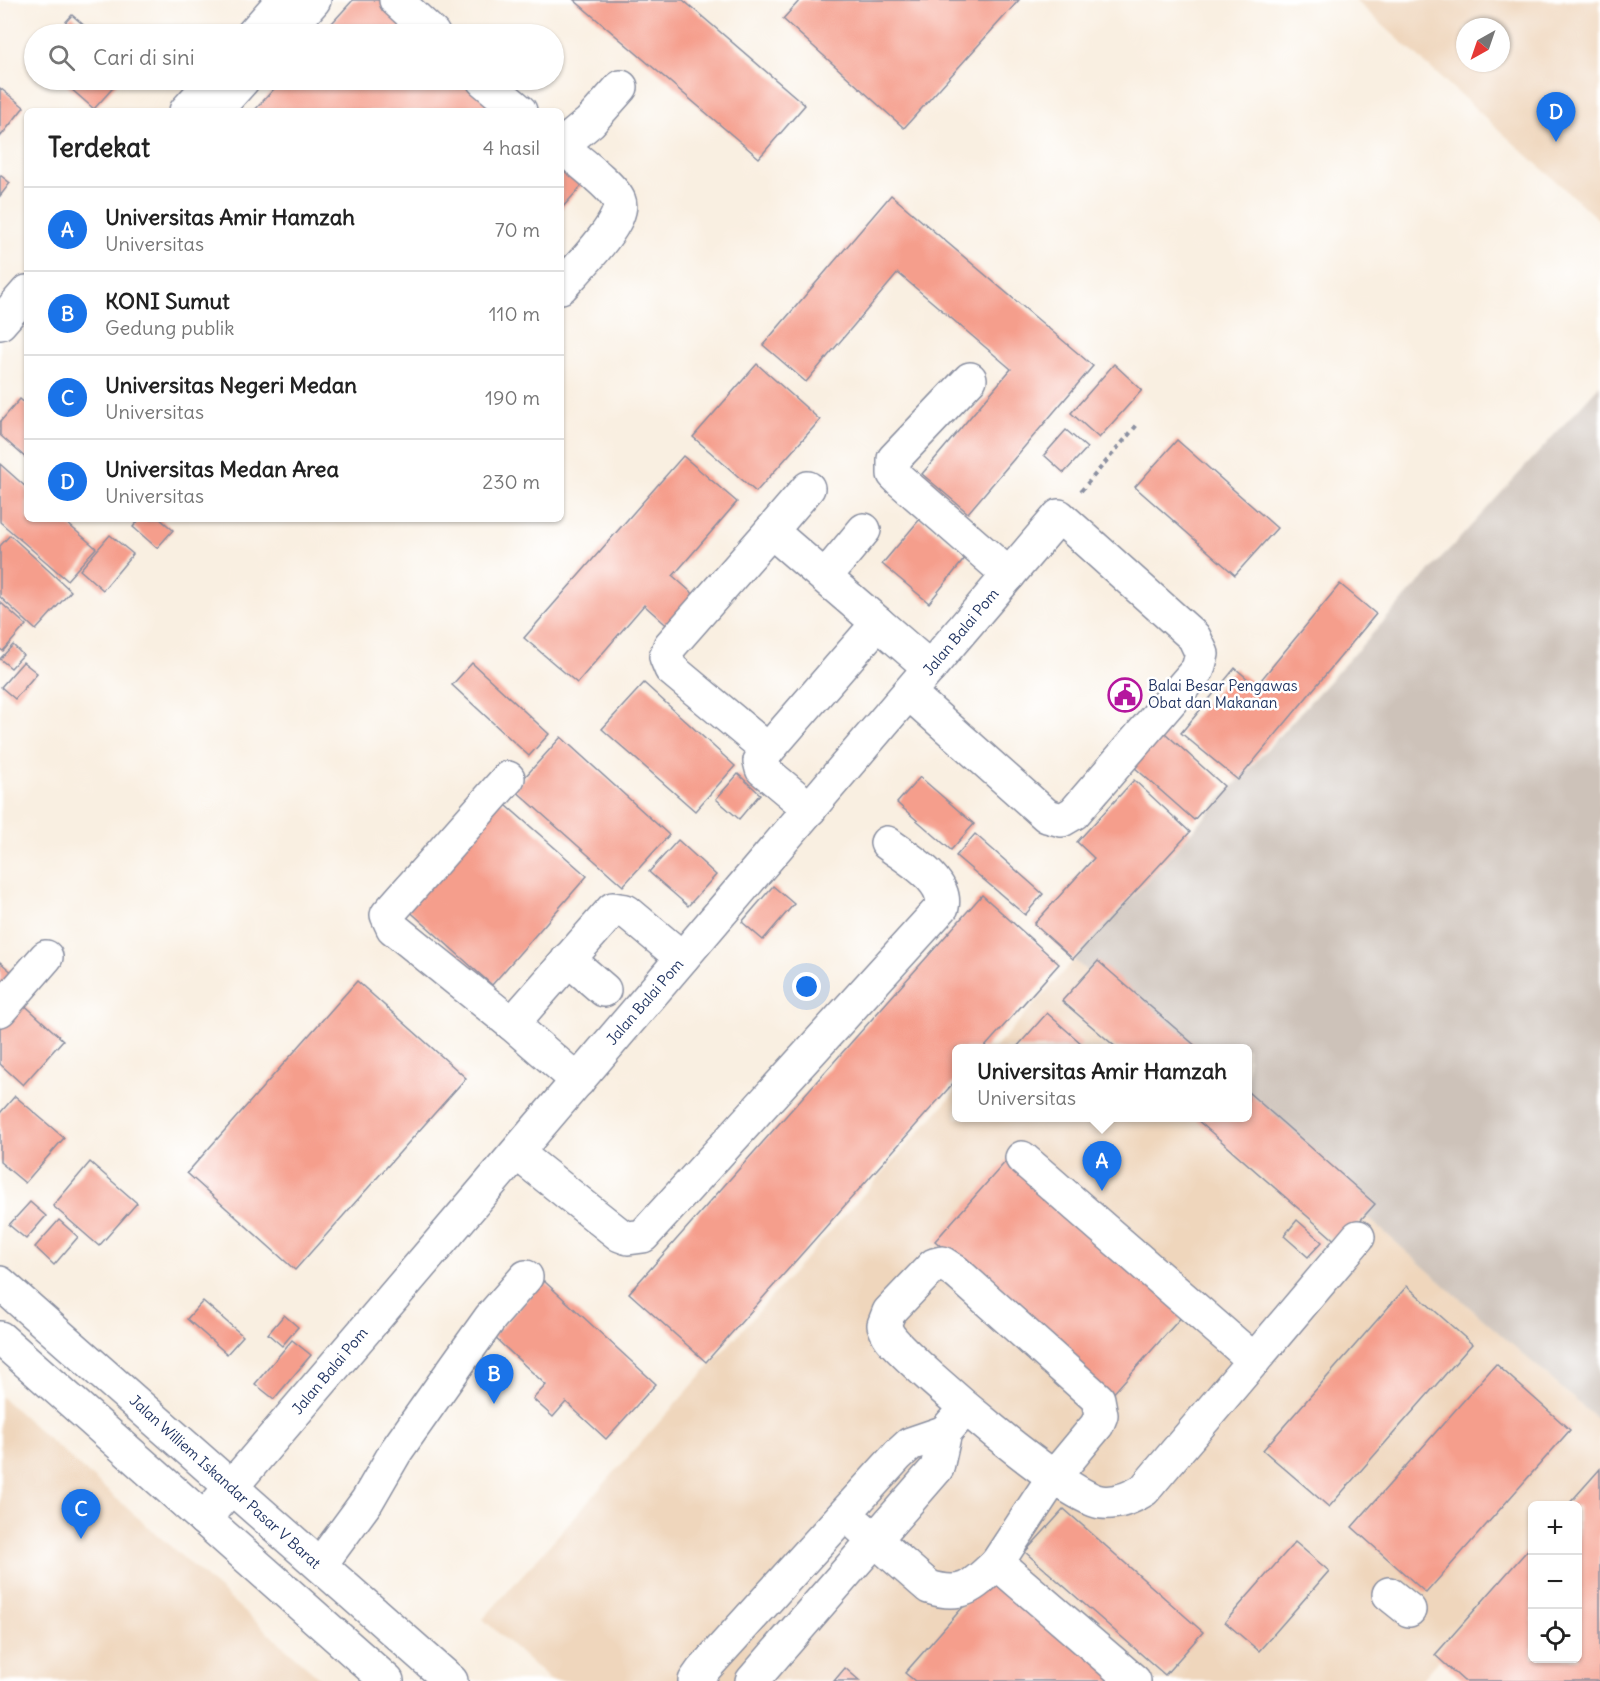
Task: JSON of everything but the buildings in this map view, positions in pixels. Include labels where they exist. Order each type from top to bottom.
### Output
[{"type":"street","points":[[262,24],[283,0]]},
{"type":"street","points":[[293,24],[314,0]]},
{"type":"street","points":[[396,0],[422,24]]},
{"type":"street","points":[[564,145],[621,87]]},
{"type":"street","points":[[189,108],[204,90]]},
{"type":"street","points":[[218,108],[234,90]]},
{"type":"street","points":[[495,90],[516,108]]},
{"type":"street","points":[[564,149],[610,190],[619,201],[620,209],[608,232],[564,283]]},
{"type":"street","points":[[0,323],[24,295]]},
{"type":"street","points":[[970,379],[894,459],[894,474],[1009,575]]},
{"type":"street","points":[[768,750],[671,669],[666,657],[670,646],[808,488]]},
{"type":"street","points":[[909,693],[1047,816],[1062,820],[1074,813],[1198,669],[1202,654],[1194,637],[1059,516]]},
{"type":"street","name":"Jalan Balai Pom","points":[[204,1519],[1059,516]]},
{"type":"street","points":[[825,577],[864,530]]},
{"type":"street","points":[[771,531],[930,668]]},
{"type":"street","points":[[810,809],[762,769],[760,761],[879,623]]},
{"type":"street","points":[[508,778],[387,915],[393,928],[512,1024],[578,1081]]},
{"type":"street","points":[[517,1153],[620,1235],[628,1238],[644,1236],[942,907],[944,898],[937,884],[887,843]]},
{"type":"street","points":[[512,1024],[610,910],[618,908],[627,911],[682,958]]},
{"type":"street","points":[[0,1010],[46,957]]},
{"type":"street","points":[[568,959],[604,990]]},
{"type":"street","points":[[1022,1158],[1254,1360]]},
{"type":"street","points":[[844,1513],[929,1587],[942,1591],[967,1590],[998,1563],[1053,1478],[1097,1425],[1101,1415],[1098,1399],[956,1272],[942,1263],[934,1265],[890,1312],[884,1325],[892,1340],[966,1407],[1053,1478],[1099,1502],[1115,1502],[1144,1490],[1358,1237]]},
{"type":"street","points":[[320,1565],[367,1501],[396,1451],[450,1374],[491,1317],[526,1277]]},
{"type":"street","name":"Jalan Williem Iskandar Pasar V Barat","points":[[0,1283],[451,1681]]},
{"type":"street","points":[[0,1338],[387,1681]]},
{"type":"street","points":[[695,1681],[844,1513],[910,1444],[945,1431],[966,1407]]},
{"type":"street","points":[[752,1681],[937,1468],[945,1431]]},
{"type":"street","points":[[998,1563],[1134,1681]]},
{"type":"path","points":[[1059,516],[1137,425]]},
{"type":"shaded area","points":[[1355,0],[1600,0],[1600,221]]},
{"type":"shaded area","points":[[1600,385],[1600,1422],[1252,1116],[1252,1044],[1170,1044],[1074,960]]},
{"type":"shaded area","points":[[1074,960],[1170,1044],[999,1044]]},
{"type":"shaded area","points":[[952,1095],[952,1122],[1252,1122],[1252,1116],[1600,1422],[1600,1472],[1575,1501],[1528,1501],[1528,1556],[1421,1681],[551,1681],[483,1619]]},
{"type":"shaded area","points":[[0,1396],[323,1681],[0,1681]]},
{"type":"place","name":"Universitas Medan Area","points":[[1556,142]]},
{"type":"place","name":"Balai Besar Pengawas Obat dan Makanan","points":[[1125,695]]},
{"type":"place","name":"Universitas Amir Hamzah","points":[[1102,1191]]},
{"type":"place","name":"KONI Sumut","points":[[494,1404]]},
{"type":"place","name":"Universitas Negeri Medan","points":[[81,1539]]}]
